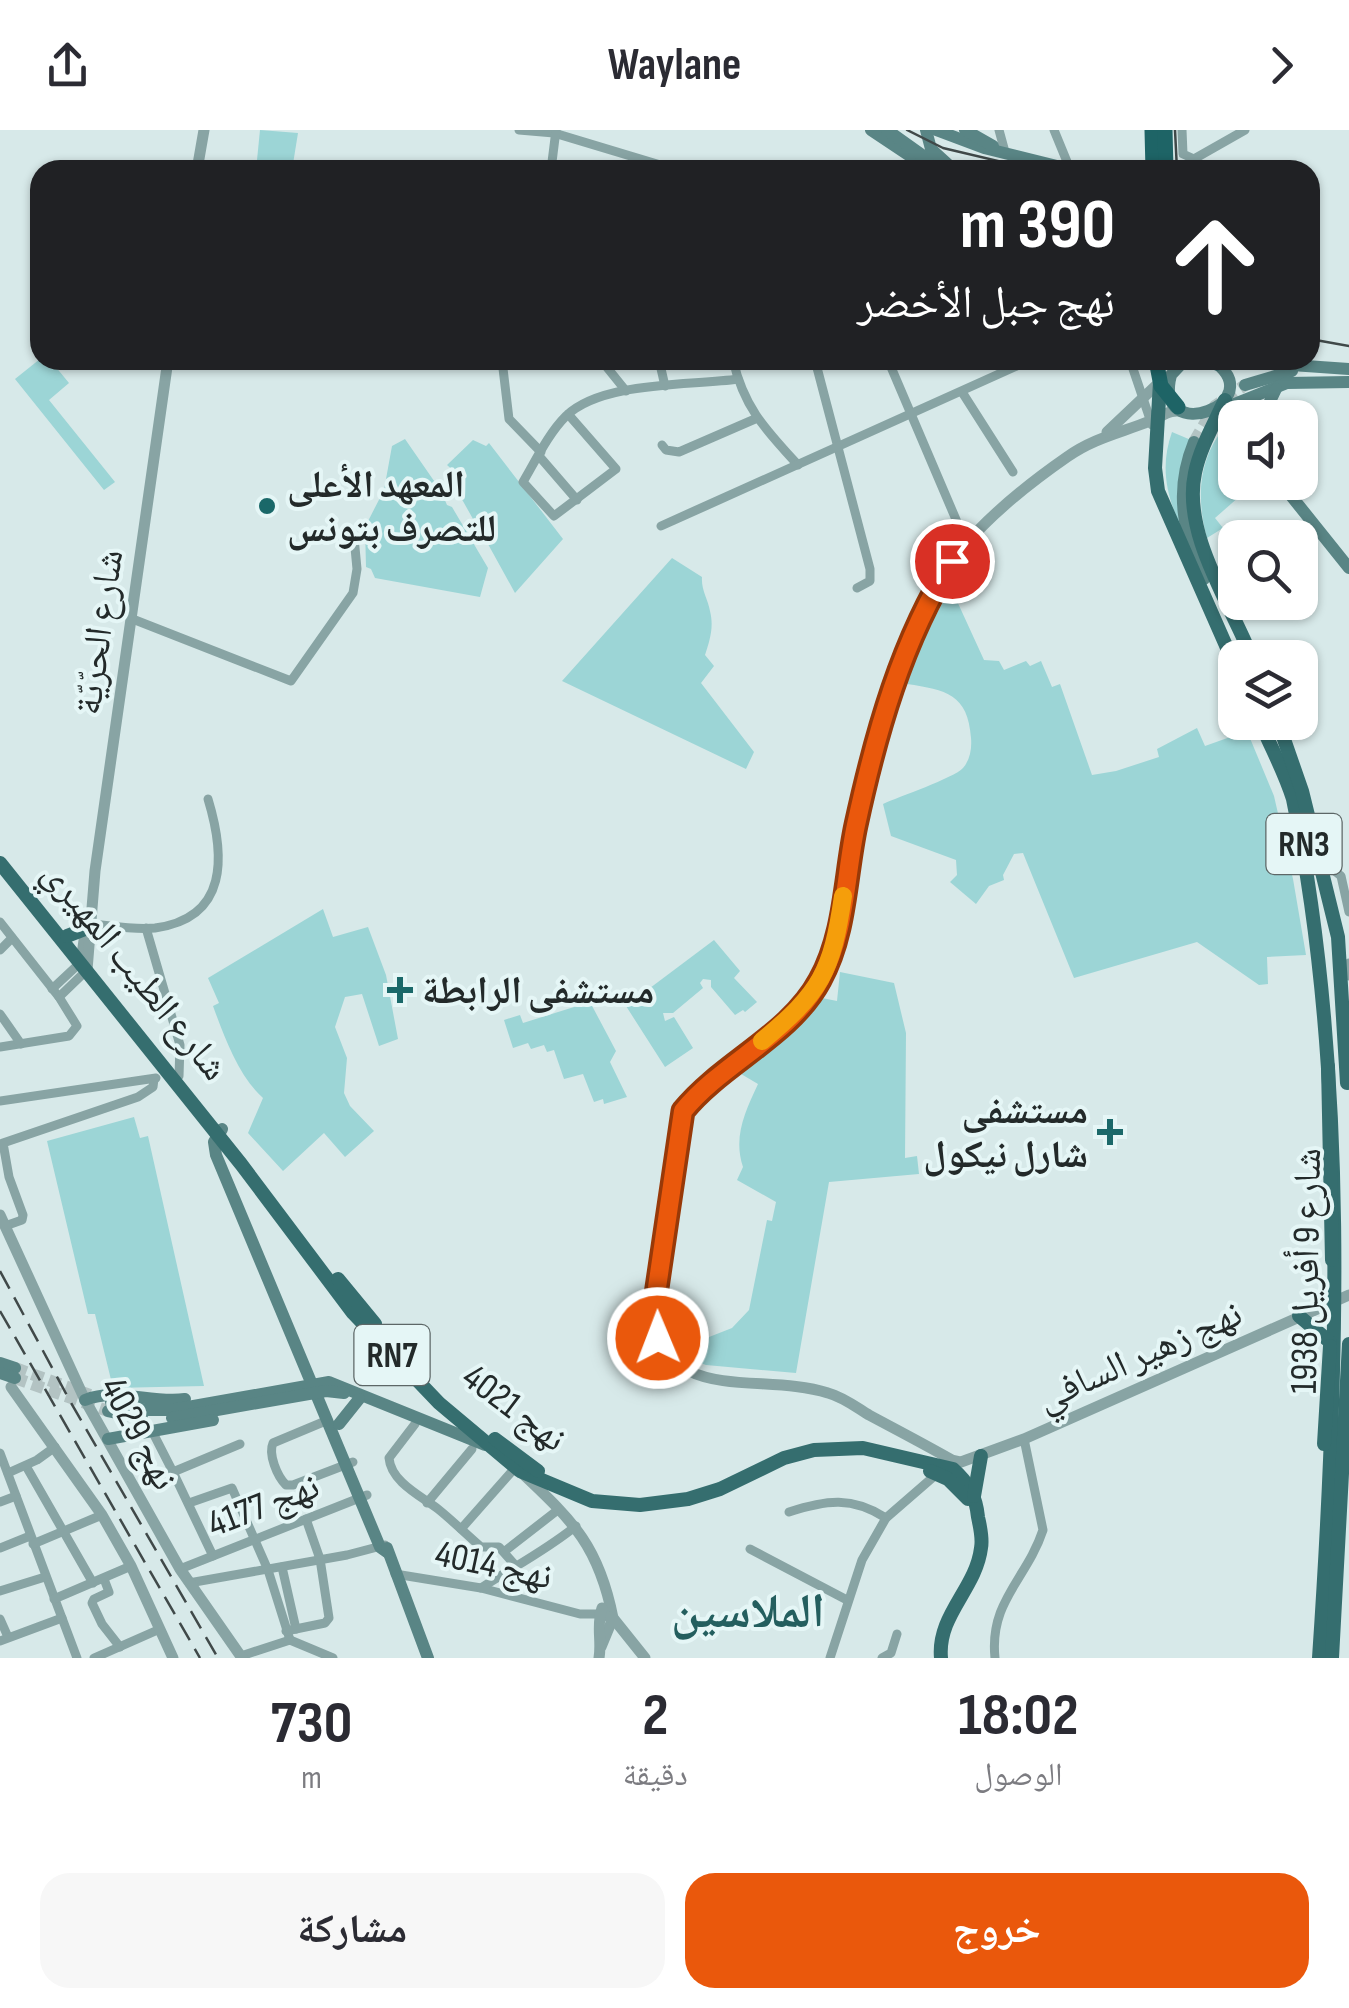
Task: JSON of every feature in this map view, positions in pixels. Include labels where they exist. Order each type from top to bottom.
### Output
[{"type":"highway","points":[[1152,130],[1160,160]]},
{"type":"highway","points":[[1163,160],[1165,130]]},
{"type":"highway","points":[[1165,372],[1182,410]]},
{"type":"main road","points":[[871,130],[923,160]]},
{"type":"main road","points":[[887,130],[925,160]]},
{"type":"main road","points":[[926,130],[931,149],[941,160]]},
{"type":"main road","points":[[936,130],[1035,160]]},
{"type":"main road","points":[[943,160],[944,145],[962,135]]},
{"type":"main road","points":[[1320,363],[1346,372]]},
{"type":"main road","points":[[1320,369],[1346,372]]},
{"type":"main road","points":[[1221,370],[1226,376],[1225,400]]},
{"type":"main road","points":[[1165,372],[1155,419],[1155,478],[1160,498],[1223,640]]},
{"type":"main road","points":[[1241,400],[1283,384],[1346,372]]},
{"type":"main road","points":[[1247,387],[1294,375],[1346,372]]},
{"type":"main road","points":[[1269,400],[1283,384]]},
{"type":"main road","points":[[1182,410],[1200,416],[1218,409]]},
{"type":"main road","points":[[1218,418],[1194,474],[1193,514],[1238,640]]},
{"type":"main road","points":[[1196,443],[1187,485],[1189,524],[1237,640]]},
{"type":"main road","points":[[1294,500],[1349,568]]},
{"type":"main road","name":"شارع 9 أفريل 1938","points":[[1272,740],[1297,793],[1324,928],[1342,970],[1348,1102]]},
{"type":"main road","name":"شارع 9 أفريل 1938","points":[[1281,740],[1320,860],[1338,937],[1349,1033]]},
{"type":"main road","name":"شارع الطيب المهيري","points":[[0,851],[67,936],[167,1076],[220,1132]]},
{"type":"main road","name":"شارع الطيب المهيري","points":[[0,863],[85,962]]},
{"type":"main road","points":[[67,936],[89,922]]},
{"type":"main road","name":"شارع 9 أفريل 1938","points":[[1332,1658],[1331,1572],[1343,1380],[1339,1106],[1342,970]]},
{"type":"main road","name":"شارع 9 أفريل 1938","points":[[1331,1572],[1322,1469],[1332,1302],[1342,970]]},
{"type":"main road","points":[[220,1132],[216,1155],[320,1387],[428,1658]]},
{"type":"main road","name":"نهج 4021","points":[[220,1132],[353,1313],[405,1370],[527,1474],[623,1504],[660,1504],[720,1489],[784,1458],[814,1450],[864,1448],[944,1467]]},
{"type":"main road","name":"نهج 4021","points":[[220,1132],[385,1336],[527,1474]]},
{"type":"main road","points":[[1332,1274],[1349,1286]]},
{"type":"main road","points":[[1298,1316],[1330,1342]]},
{"type":"main road","name":"شارع 9 أفريل 1938","points":[[1343,1380],[1349,1344]]},
{"type":"main road","points":[[0,1363],[10,1380]]},
{"type":"main road","points":[[0,1372],[10,1380]]},
{"type":"main road","points":[[85,1400],[102,1394],[169,1401],[281,1384],[296,1392]]},
{"type":"main road","points":[[320,1387],[360,1399],[527,1474]]},
{"type":"main road","points":[[110,1406],[144,1418],[169,1418],[320,1387],[352,1389],[492,1448]]},
{"type":"main road","points":[[108,1439],[254,1412],[296,1392]]},
{"type":"main road","points":[[333,1422],[360,1399]]},
{"type":"main road","points":[[974,1497],[982,1456]]},
{"type":"main road","points":[[941,1658],[944,1628],[970,1582],[982,1538],[974,1497],[963,1478],[944,1467]]},
{"type":"main road","points":[[944,1467],[978,1517]]},
{"type":"main road","name":"شارع 9 أفريل 1938","points":[[1319,1658],[1349,1475]]},
{"type":"street","points":[[199,160],[204,130]]},
{"type":"street","points":[[520,130],[555,132],[645,160]]},
{"type":"street","points":[[999,130],[1002,151]]},
{"type":"street","points":[[1054,130],[1068,160]]},
{"type":"street","points":[[1182,130],[1183,154],[1194,159],[1245,130]]},
{"type":"street","points":[[552,160],[555,132]]},
{"type":"street","name":"شارع الحرّيّة","points":[[85,962],[167,370]]},
{"type":"street","points":[[503,370],[509,419],[578,500]]},
{"type":"street","points":[[609,370],[626,391]]},
{"type":"street","points":[[661,370],[664,386]]},
{"type":"street","points":[[736,370],[756,420],[798,465]]},
{"type":"street","points":[[818,370],[870,569],[870,581],[857,588]]},
{"type":"street","points":[[892,370],[966,543]]},
{"type":"street","points":[[662,526],[1009,370]]},
{"type":"street","points":[[1133,370],[1141,400],[1155,419]]},
{"type":"street","points":[[670,1360],[658,1338],[654,1308],[683,1111],[799,1010],[820,982],[837,941],[856,823],[900,668],[924,610],[966,543],[1046,472],[1104,435],[1165,372]]},
{"type":"street","points":[[568,414],[616,469],[554,516],[523,482],[568,414],[590,402],[626,391],[738,379]]},
{"type":"street","points":[[962,392],[1013,472]]},
{"type":"street","points":[[1104,435],[1182,410]]},
{"type":"street","points":[[662,445],[670,452],[679,452],[756,420]]},
{"type":"street","points":[[130,618],[291,682],[353,593],[357,569],[354,536]]},
{"type":"street","points":[[89,922],[146,928],[178,921],[200,908],[213,894],[217,874],[208,798]]},
{"type":"street","points":[[1320,860],[1341,876],[1349,912]]},
{"type":"street","points":[[0,922],[76,1021],[76,1030],[69,1036],[0,1047]]},
{"type":"street","points":[[0,1102],[167,1076],[180,1045],[146,928]]},
{"type":"street","points":[[0,950],[12,938]]},
{"type":"street","points":[[55,993],[85,962]]},
{"type":"street","points":[[0,1014],[22,1044]]},
{"type":"street","name":"نهج 4029","points":[[167,1076],[138,1097],[2,1143],[23,1215],[22,1220],[3,1220],[85,1400],[180,1569],[242,1657]]},
{"type":"street","name":"نهج زهير السافي","points":[[944,1467],[1024,1439],[1349,1295]]},
{"type":"street","points":[[655,1326],[633,1338],[616,1336],[647,1355],[670,1360],[692,1374],[825,1392],[944,1467],[886,1518],[862,1560],[832,1653],[842,1658]]},
{"type":"street","points":[[10,1380],[102,1515],[131,1566],[173,1658]]},
{"type":"street","points":[[333,1422],[273,1443],[270,1452],[281,1480],[293,1485],[350,1464]]},
{"type":"street","points":[[415,1424],[389,1463],[397,1476],[481,1547],[504,1551],[515,1565]]},
{"type":"street","points":[[152,1431],[213,1556]]},
{"type":"street","points":[[996,1658],[995,1626],[1001,1607],[1043,1530],[1024,1439]]},
{"type":"street","points":[[173,1472],[240,1444]]},
{"type":"street","points":[[8,1472],[26,1466],[55,1447]]},
{"type":"street","points":[[428,1503],[472,1449]]},
{"type":"street","points":[[0,1453],[76,1658]]},
{"type":"street","points":[[26,1466],[93,1583]]},
{"type":"street","points":[[461,1529],[527,1474],[590,1546],[607,1598],[600,1652]]},
{"type":"street","points":[[189,1504],[233,1489],[291,1633],[333,1658]]},
{"type":"street","points":[[0,1502],[16,1496]]},
{"type":"street","name":"نهج 4177","points":[[180,1569],[364,1497]]},
{"type":"street","points":[[789,1512],[818,1503],[848,1501],[886,1518]]},
{"type":"street","points":[[504,1551],[559,1509]]},
{"type":"street","points":[[0,1548],[66,1532],[102,1515]]},
{"type":"street","points":[[242,1657],[328,1620],[320,1559],[306,1519]]},
{"type":"street","points":[[482,1588],[527,1556],[540,1555],[576,1526]]},
{"type":"street","points":[[189,1582],[385,1548]]},
{"type":"street","points":[[750,1549],[847,1600]]},
{"type":"street","points":[[54,1598],[131,1566]]},
{"type":"street","points":[[282,1567],[291,1633]]},
{"type":"street","name":"نهج 4014","points":[[395,1574],[482,1588],[605,1622]]},
{"type":"street","points":[[0,1592],[45,1577]]},
{"type":"street","points":[[104,1578],[109,1592],[92,1604],[120,1646]]},
{"type":"street","points":[[0,1619],[4,1639],[62,1618]]},
{"type":"street","points":[[605,1622],[628,1639],[644,1658]]},
{"type":"street","points":[[94,1658],[160,1629]]},
{"type":"street","points":[[882,1658],[891,1652],[897,1634]]},
{"type":"shaded area","points":[[260,130],[298,133],[294,160],[257,160]]},
{"type":"shaded area","points":[[30,367],[58,370],[69,383],[49,400],[115,482],[104,490],[15,379]]},
{"type":"shaded area","points":[[1172,432],[1191,440],[1181,527],[1166,480]]},
{"type":"shaded area","points":[[1218,436],[1218,500],[1235,500],[1215,518],[1218,531],[1207,538],[1201,493]]},
{"type":"shaded area","points":[[405,439],[488,568],[480,597],[375,578],[366,567],[365,527],[384,490],[392,446]]},
{"type":"shaded area","points":[[473,440],[486,446],[489,443],[563,539],[515,593],[483,535],[481,517],[473,519],[450,478],[456,473],[447,465]]},
{"type":"shaded area","points":[[672,558],[702,577],[712,623],[705,655],[714,666],[701,683],[754,752],[746,769],[562,681]]},
{"type":"shaded area","points":[[951,588],[984,660],[999,661],[1004,670],[1026,661],[1030,666],[1041,661],[1052,687],[1060,684],[1092,775],[1159,757],[1157,749],[1197,728],[1205,746],[1222,740],[1251,740],[1274,796],[1306,955],[1267,957],[1268,984],[1259,985],[1197,942],[1074,978],[1023,853],[1014,854],[1004,880],[989,886],[976,904],[950,882],[957,875],[956,860],[891,836],[883,804],[958,772],[970,754],[969,723],[960,703],[944,692],[907,684],[922,640]]},
{"type":"shaded area","points":[[323,909],[333,937],[368,927],[386,975],[398,1039],[379,1046],[362,994],[345,997],[335,1027],[347,1058],[344,1093],[350,1106],[374,1131],[345,1157],[324,1133],[283,1171],[248,1133],[263,1098],[227,1043],[213,1006],[219,1003],[208,978]]},
{"type":"shaded area","points":[[714,940],[740,971],[734,978],[757,1002],[735,1015],[711,987],[711,980],[703,979],[703,988],[673,1013],[663,1013],[665,1021],[674,1017],[693,1048],[665,1067],[626,1006]]},
{"type":"shaded area","points":[[840,972],[894,983],[906,1033],[905,1158],[917,1156],[919,1174],[829,1182],[796,1373],[706,1365],[692,1360],[681,1348],[732,1328],[749,1310],[767,1220],[772,1221],[776,1202],[737,1180],[743,1167],[739,1145],[742,1125],[758,1084],[736,1071],[802,1019],[817,997],[837,1001]]},
{"type":"shaded area","points":[[590,1002],[616,1051],[610,1062],[627,1097],[604,1104],[603,1099],[594,1102],[583,1074],[564,1079],[554,1050],[547,1052],[544,1045],[531,1049],[528,1043],[513,1048],[504,1020],[520,1015],[523,1023]]},
{"type":"shaded area","points":[[134,1117],[140,1138],[148,1136],[204,1386],[113,1388],[95,1314],[88,1314],[47,1141]]},
{"type":"tunnel","points":[[1194,442],[1215,406],[1245,385]]},
{"type":"tunnel","points":[[15,1368],[90,1395]]},
{"type":"tunnel","points":[[15,1378],[108,1411]]},
{"type":"tram line","points":[[907,130],[943,148],[994,160]]},
{"type":"tram line","points":[[1175,130],[1176,160]]},
{"type":"tram line","points":[[1320,341],[1349,346]]},
{"type":"railway","points":[[0,1271],[218,1658]]},
{"type":"railway","points":[[0,1311],[200,1658]]},
{"type":"slow traffic","points":[[762,1041],[799,1010],[820,982],[837,941],[843,896]]},
{"type":"place","name":"المعهد الأعلى للتصرف بتونس","points":[[267,506]]},
{"type":"place","name":"مستشفى الرابطة","points":[[400,990]]},
{"type":"place","name":"مستشفى شارل نيكول","points":[[1110,1132]]},
{"type":"district","name":"الملاسين","points":[[748,1610]]},
{"type":"route","points":[[658,1338],[654,1308],[683,1111],[799,1010],[820,982],[837,941],[856,823],[900,668],[912,633],[952,561]]}]
